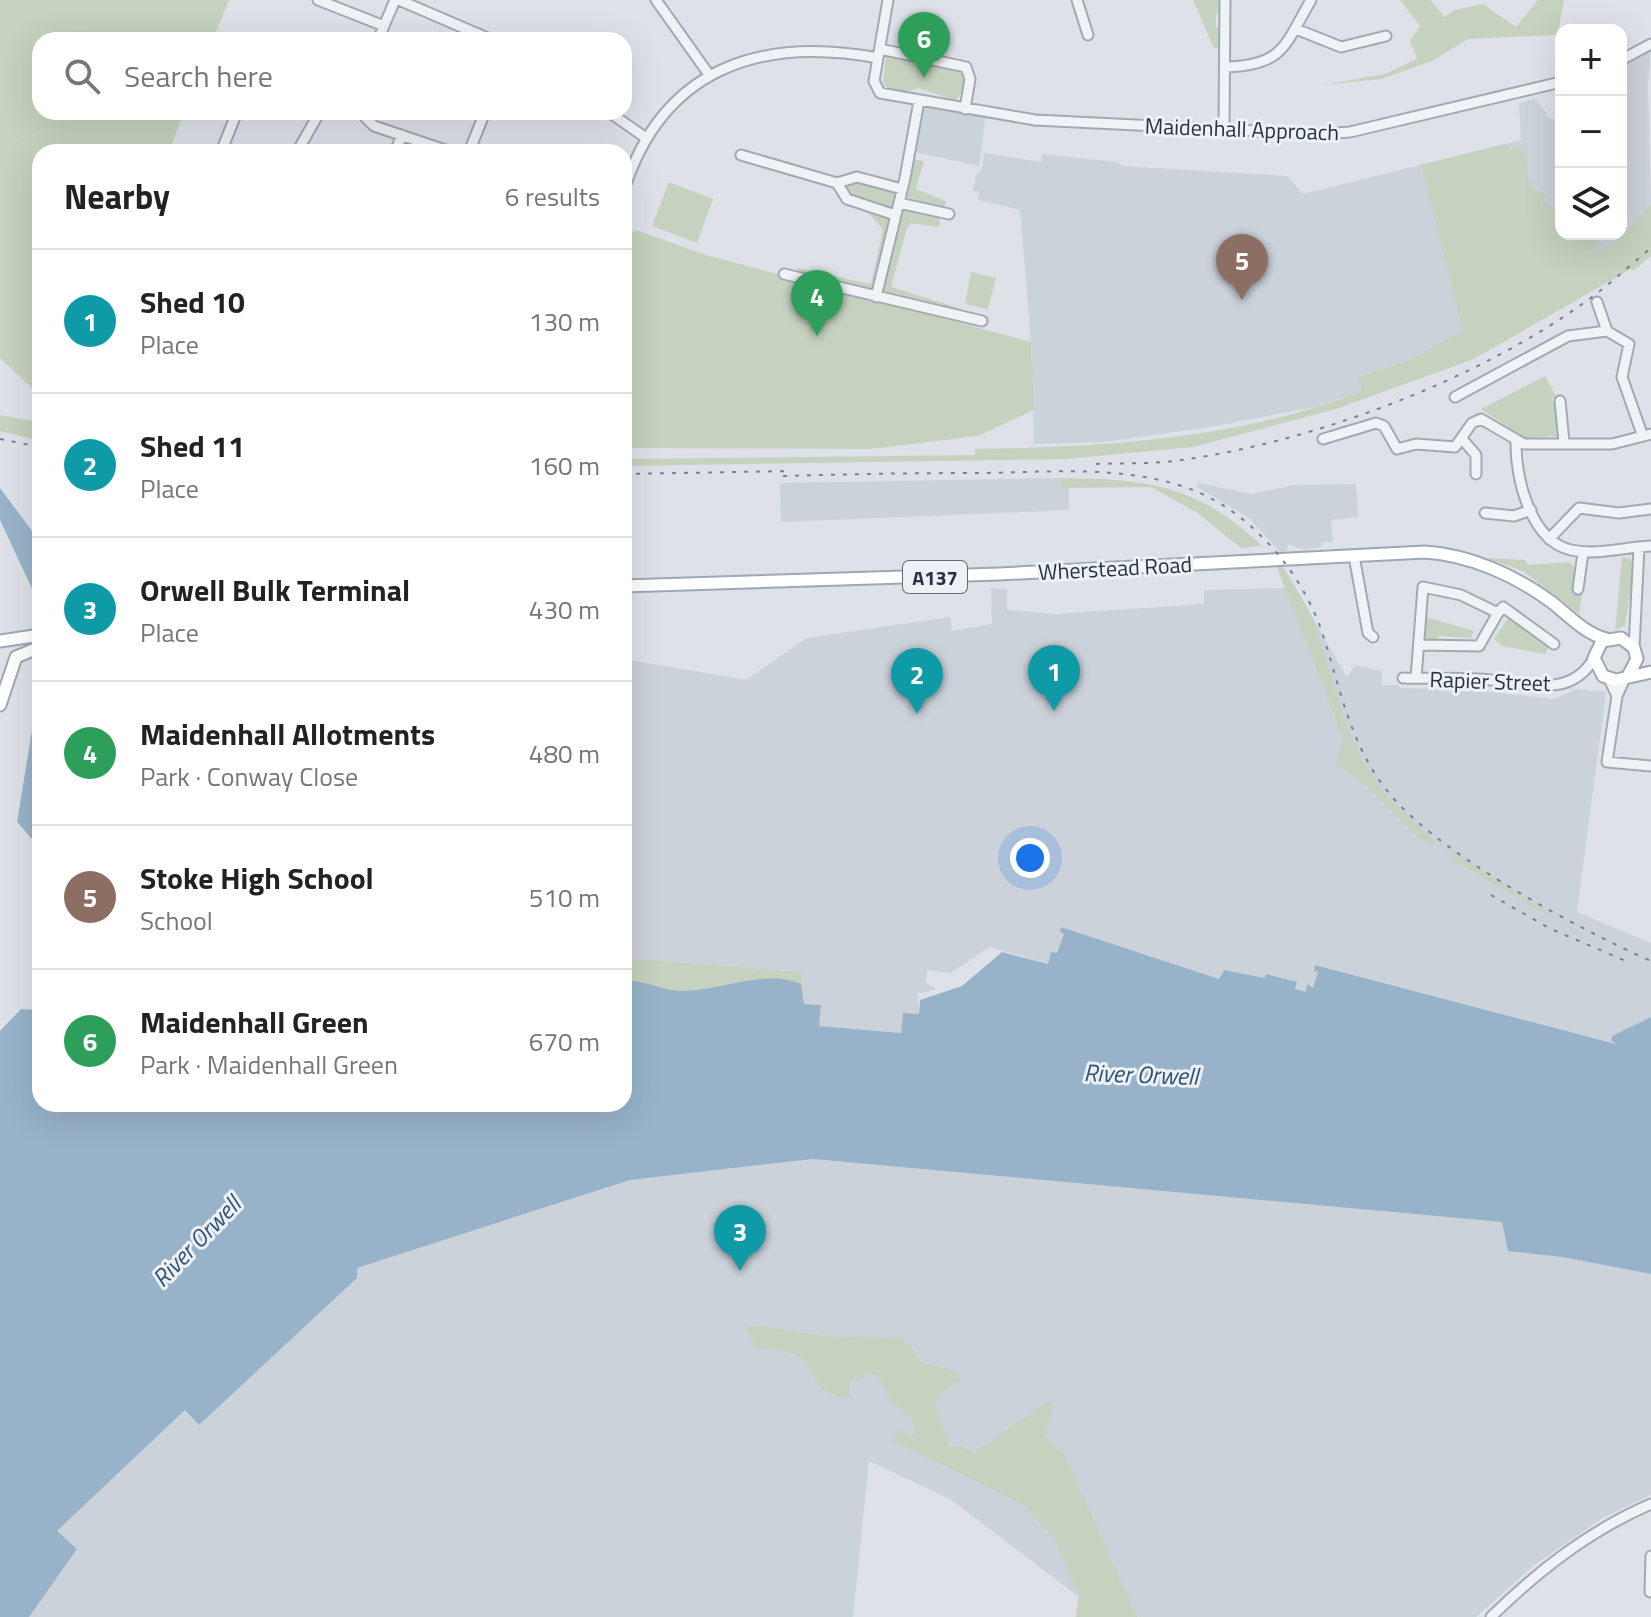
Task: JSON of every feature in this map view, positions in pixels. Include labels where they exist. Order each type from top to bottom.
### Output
[{"type":"main road","name":"Wherstead Road","points":[[632,586],[999,574],[1425,552],[1476,562],[1532,589],[1584,630],[1611,638]]},
{"type":"main road","name":"Wherstead Road","points":[[1584,630],[1594,656]]},
{"type":"main road","name":"A137","points":[[1594,656],[1603,676],[1627,677],[1651,670],[1635,650],[1611,638]]},
{"type":"main road","points":[[1594,656],[1611,638]]},
{"type":"main road","points":[[4,640],[32,639]]},
{"type":"main road","points":[[0,705],[6,695],[17,648],[4,640]]},
{"type":"main road","points":[[0,662],[15,659],[32,645]]},
{"type":"main road","points":[[1627,677],[1635,666],[1635,650]]},
{"type":"street","points":[[318,0],[384,26]]},
{"type":"street","points":[[381,32],[397,0],[473,32]]},
{"type":"street","points":[[656,0],[710,76]]},
{"type":"street","points":[[879,54],[888,0]]},
{"type":"street","points":[[1077,0],[1088,35]]},
{"type":"street","points":[[1224,129],[1227,67],[1225,0]]},
{"type":"street","points":[[1227,67],[1267,61],[1287,45],[1311,0]]},
{"type":"street","points":[[1296,29],[1341,47],[1386,36]]},
{"type":"street","points":[[1627,57],[1651,44]]},
{"type":"street","points":[[632,171],[646,138],[671,107],[710,76],[752,58],[792,50],[879,54],[966,67],[970,79],[965,109]]},
{"type":"street","name":"Maidenhall Approach","points":[[879,54],[874,81],[880,93],[1035,120],[1224,129],[1350,132],[1555,83]]},
{"type":"street","points":[[876,297],[919,101]]},
{"type":"street","points":[[224,144],[234,120]]},
{"type":"street","points":[[302,144],[315,120]]},
{"type":"street","points":[[368,120],[374,126],[428,144]]},
{"type":"street","points":[[472,144],[482,120]]},
{"type":"street","points":[[620,120],[646,138]]},
{"type":"street","points":[[398,144],[402,135]]},
{"type":"street","points":[[741,155],[837,183],[857,177],[902,189]]},
{"type":"street","points":[[837,183],[847,199],[895,215]]},
{"type":"street","points":[[899,203],[949,214]]},
{"type":"street","points":[[784,274],[982,321]]},
{"type":"street","points":[[1597,302],[1607,331]]},
{"type":"street","points":[[1323,439],[1376,423],[1384,426],[1397,449],[1416,444],[1451,448],[1463,440],[1472,423],[1481,419],[1516,441],[1612,444],[1646,434],[1622,377],[1629,344],[1607,331],[1568,336],[1455,397]]},
{"type":"street","points":[[1560,401],[1564,442]]},
{"type":"street","points":[[1463,440],[1476,455],[1476,474]]},
{"type":"street","points":[[1516,441],[1515,458],[1531,510],[1549,539],[1569,550],[1583,552],[1651,546]]},
{"type":"street","points":[[1549,539],[1579,508],[1619,513],[1651,509]]},
{"type":"street","points":[[1485,513],[1514,516],[1531,510]]},
{"type":"street","points":[[1611,638],[1629,627],[1633,614],[1640,570],[1639,547]]},
{"type":"street","points":[[1578,589],[1583,552]]},
{"type":"street","points":[[1354,556],[1368,633],[1373,637]]},
{"type":"street","points":[[1416,678],[1421,645],[1423,587],[1461,595],[1498,613]]},
{"type":"street","points":[[1421,645],[1479,646],[1503,607],[1554,644]]},
{"type":"street","points":[[1633,614],[1635,650]]},
{"type":"street","name":"Rapier Street","points":[[1575,678],[1587,670],[1594,656]]},
{"type":"street","points":[[1603,676],[1617,696]]},
{"type":"street","name":"Rapier Street","points":[[1403,678],[1494,680],[1548,687],[1575,678],[1603,676]]},
{"type":"street","points":[[1627,677],[1617,696],[1607,762],[1651,766]]},
{"type":"street","points":[[1491,1617],[1553,1561],[1603,1525],[1651,1504]]},
{"type":"street","points":[[1650,1592],[1651,1556]]},
{"type":"shaded area","points":[[1651,50],[1648,83],[1651,205],[1627,231],[1627,96],[1627,63]]},
{"type":"shaded area","points":[[1535,99],[1547,113],[1546,116],[1555,120],[1555,240],[1617,240],[1371,388],[1315,407],[1210,427],[1103,442],[1034,444],[1031,342],[1020,210],[978,200],[979,192],[973,191],[976,175],[982,169],[984,153],[1041,162],[1042,154],[1116,162],[1122,166],[1287,176],[1303,194],[1521,140],[1519,103]]},
{"type":"shaded area","points":[[919,101],[986,113],[979,166],[910,151]]},
{"type":"shaded area","points":[[1060,478],[1062,488],[1069,487],[1069,510],[781,522],[780,483]]},
{"type":"shaded area","points":[[1198,483],[1252,494],[1294,485],[1356,484],[1358,517],[1331,520],[1333,542],[1322,542],[1321,547],[1304,550],[1288,544],[1286,553],[1281,553],[1249,518],[1197,487]]},
{"type":"shaded area","points":[[1292,581],[1347,678],[1355,665],[1382,671],[1382,685],[1399,685],[1400,688],[1463,689],[1555,699],[1576,689],[1606,692],[1577,912],[1651,943],[1651,1017],[1612,1036],[1617,1044],[1316,965],[1318,970],[1313,988],[1307,993],[1295,989],[1297,982],[1266,974],[1266,978],[1224,970],[1219,979],[1061,927],[1064,934],[1057,954],[1048,964],[990,947],[951,973],[927,970],[926,983],[937,989],[918,994],[919,1015],[903,1013],[901,1033],[819,1026],[804,1004],[802,972],[632,959],[632,660],[746,680],[807,638],[950,617],[952,631],[992,624],[991,588],[1007,589],[1007,610],[1056,614],[1204,604],[1204,590],[1284,588]]},
{"type":"shaded area","points":[[813,1159],[1503,1222],[1562,1257],[1651,1274],[1651,1495],[1604,1517],[1533,1566],[1476,1617],[1076,1617],[1079,1597],[950,1499],[869,1461],[853,1617],[29,1617],[77,1549],[57,1531],[185,1410],[198,1424],[357,1278],[357,1268],[630,1180]]},
{"type":"green space","points":[[0,0],[229,0],[216,32],[32,32],[32,120],[181,120],[172,144],[32,144],[32,388],[0,358]]},
{"type":"green space","points":[[1193,0],[1222,0],[1223,14],[1216,14],[1216,27],[1223,28],[1221,48],[1214,48]]},
{"type":"green space","points":[[1400,0],[1431,0],[1444,17],[1455,10],[1483,4],[1516,27],[1538,0],[1564,0],[1560,24],[1555,24],[1555,36],[1468,39],[1432,61],[1381,79],[1323,85],[1385,74],[1417,59],[1410,41],[1420,26]]},
{"type":"green space","points":[[886,57],[904,57],[905,61],[924,66],[926,61],[959,69],[964,81],[963,90],[955,100],[917,88],[905,93],[887,88],[883,82]]},
{"type":"green space","points":[[1508,143],[1510,150],[1523,147],[1530,185],[1548,197],[1544,201],[1555,213],[1555,240],[1599,240],[1595,244],[1598,251],[1617,240],[1627,240],[1627,230],[1651,204],[1651,256],[1633,271],[1631,269],[1474,359],[1336,409],[1193,447],[1066,459],[632,466],[632,459],[975,455],[975,449],[1074,446],[1221,430],[1316,407],[1362,391],[1359,377],[1406,362],[1463,331],[1421,165]]},
{"type":"green space","points":[[913,159],[924,161],[916,189],[946,201],[945,207],[940,210],[905,198]]},
{"type":"green space","points":[[854,181],[897,193],[894,208],[849,196],[844,187]]},
{"type":"green space","points":[[669,182],[713,199],[697,243],[652,226]]},
{"type":"green space","points":[[903,209],[939,216],[940,224],[938,227],[911,223],[907,228],[891,287],[962,309],[961,315],[885,294],[883,290]]},
{"type":"green space","points":[[867,211],[891,221],[873,289],[797,274],[797,268],[871,284],[883,230]]},
{"type":"green space","points":[[636,230],[706,255],[1031,342],[1034,410],[978,436],[870,449],[632,448],[632,232]]},
{"type":"green space","points":[[971,272],[996,278],[988,309],[965,304]]},
{"type":"green space","points":[[1545,376],[1556,396],[1552,399],[1558,414],[1560,436],[1524,438],[1481,409]]},
{"type":"green space","points":[[0,415],[32,421],[32,439],[0,431]]},
{"type":"green space","points":[[1060,478],[1119,480],[1169,489],[1215,509],[1262,546],[1241,548],[1196,512],[1151,487],[1062,488]]},
{"type":"green space","points":[[1622,557],[1630,558],[1634,569],[1625,626],[1615,630]]},
{"type":"green space","points":[[1486,558],[1525,560],[1528,565],[1569,562],[1576,568],[1573,593],[1582,594],[1579,614],[1523,571]]},
{"type":"green space","points":[[1276,565],[1282,565],[1312,616],[1347,727],[1365,765],[1386,795],[1434,840],[1609,951],[1451,859],[1454,854],[1435,842],[1431,846],[1420,839],[1362,782],[1336,764],[1343,738]]},
{"type":"green space","points":[[1510,615],[1550,644],[1545,654],[1502,646],[1494,639]]},
{"type":"green space","points":[[1426,617],[1474,631],[1471,638],[1440,636],[1432,643],[1425,641]]},
{"type":"green space","points":[[632,959],[802,972],[804,1004],[707,999],[632,987]]},
{"type":"green space","points":[[745,1326],[823,1336],[904,1338],[922,1363],[956,1371],[960,1381],[941,1394],[935,1404],[950,1447],[963,1446],[973,1454],[1048,1401],[1054,1403],[1044,1436],[1065,1455],[1137,1617],[1076,1617],[1079,1597],[1055,1539],[1023,1504],[894,1441],[897,1430],[901,1429],[908,1435],[918,1433],[905,1411],[892,1404],[877,1374],[864,1374],[858,1381],[849,1380],[850,1397],[845,1399],[823,1390],[804,1359],[789,1352],[756,1348]]},
{"type":"water","points":[[0,488],[32,531],[32,589],[0,520]]},
{"type":"water","points":[[32,730],[32,839],[17,822]]},
{"type":"water","name":"River Orwell","points":[[1061,927],[1219,979],[1224,970],[1265,978],[1266,974],[1297,982],[1295,989],[1306,992],[1307,984],[1313,988],[1318,971],[1314,972],[1315,965],[1616,1044],[1611,1040],[1612,1036],[1651,1017],[1651,1274],[1562,1257],[1508,1251],[1502,1222],[813,1159],[630,1180],[357,1268],[357,1278],[199,1425],[185,1410],[57,1531],[77,1549],[29,1617],[0,1617],[0,1031],[21,1009],[32,1010],[32,1112],[632,1112],[632,981],[685,991],[758,979],[787,980],[801,984],[804,1004],[821,1005],[819,1026],[901,1033],[903,1013],[919,1014],[920,1000],[962,986],[1002,952],[1048,964],[1051,952],[1057,953],[1064,934],[1060,932]]},
{"type":"railway","points":[[1096,464],[1164,462],[1226,453],[1334,424],[1389,405],[1494,358],[1542,331],[1594,296],[1651,248]]},
{"type":"railway","points":[[0,439],[32,445]]},
{"type":"railway","points":[[632,474],[792,471]]},
{"type":"railway","points":[[783,476],[1094,472],[1177,484],[1222,505],[1241,518],[1276,551],[1303,590],[1322,632],[1362,752],[1385,788],[1407,812],[1436,837],[1508,886],[1651,961]]},
{"type":"railway","points":[[1491,895],[1551,929],[1628,962]]},
{"type":"place","name":"Maidenhall Green","points":[[924,78]]},
{"type":"place","name":"Stoke High School","points":[[1242,300]]},
{"type":"place","name":"Maidenhall Allotments","points":[[817,336]]},
{"type":"place","name":"Shed 10","points":[[1054,711]]},
{"type":"place","name":"Shed 11","points":[[917,714]]},
{"type":"place","name":"Orwell Bulk Terminal","points":[[740,1271]]}]
